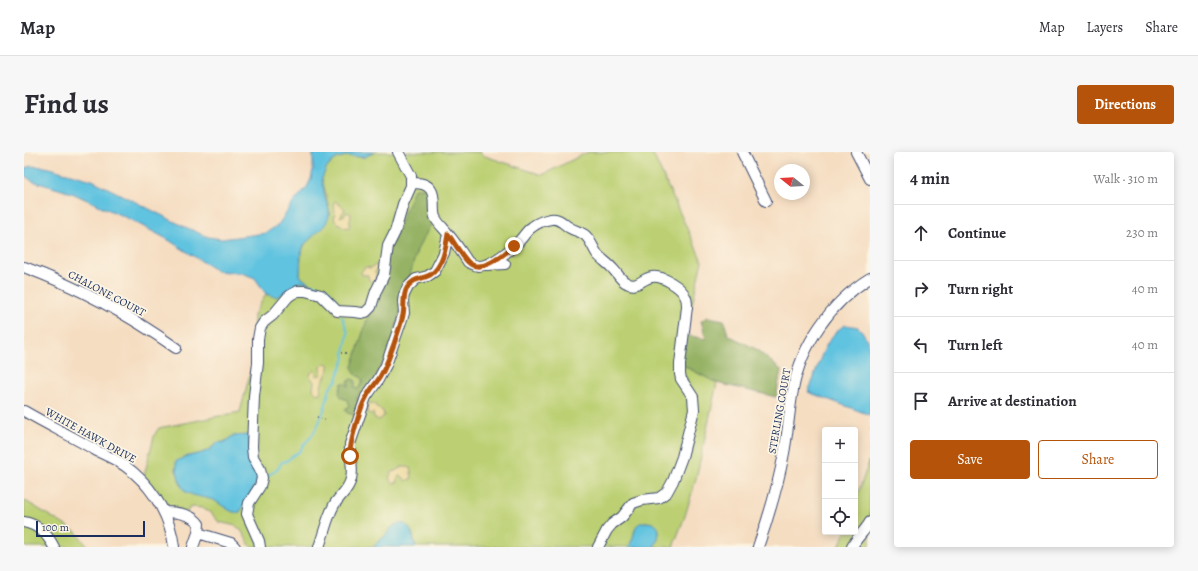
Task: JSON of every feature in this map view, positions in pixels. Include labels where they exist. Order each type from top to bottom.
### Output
[{"type":"street","points":[[260,547],[259,541],[247,514],[249,502],[260,486],[262,478],[260,469],[253,457],[252,447],[254,396],[260,328],[288,296],[298,291],[309,291],[321,295],[337,311],[362,313],[369,310],[384,275],[388,246],[395,232],[412,183],[411,176],[398,152]]},
{"type":"street","points":[[742,152],[766,201]]},
{"type":"street","points":[[856,152],[870,180]]},
{"type":"street","points":[[412,183],[426,185],[431,190],[436,218],[468,262],[478,266],[505,264]]},
{"type":"street","points":[[483,266],[493,262],[520,240],[532,227],[552,219],[561,221],[571,229],[585,235],[601,258],[626,283],[636,285],[647,278],[656,277],[679,288],[687,299],[680,377],[693,397],[694,410],[682,457],[667,492],[659,498],[633,502],[622,517],[610,526],[598,547]]},
{"type":"street","points":[[320,547],[328,518],[335,504],[349,485],[352,470],[350,444],[366,397],[382,375],[391,351],[404,313],[404,296],[412,282],[416,279],[428,276],[435,271],[444,253],[448,234]]},
{"type":"street","name":"CHALONE COURT","points":[[24,267],[69,285],[95,298],[176,348]]},
{"type":"street","name":"STERLING COURT","points":[[758,547],[777,487],[784,452],[793,389],[800,362],[813,337],[824,321],[853,290],[870,278]]},
{"type":"street","name":"WHITE HAWK DRIVE","points":[[24,411],[128,469],[148,488],[164,512],[170,527],[174,547]]},
{"type":"street","points":[[164,512],[175,512],[196,520],[199,524],[193,547]]},
{"type":"street","points":[[24,522],[34,524],[41,529],[54,547]]},
{"type":"street","points":[[852,547],[870,522]]},
{"type":"street","points":[[198,532],[231,543],[235,547]]},
{"type":"path","points":[[341,352],[347,353]]},
{"type":"path","points":[[317,417],[325,420]]},
{"type":"green space","points":[[375,152],[480,152],[482,155],[542,175],[588,152],[652,152],[702,261],[685,335],[681,364],[717,383],[696,479],[685,516],[673,547],[654,547],[659,532],[658,529],[651,523],[645,522],[636,527],[629,547],[416,547],[412,532],[392,527],[373,547],[251,547],[241,530],[236,526],[219,522],[211,513],[202,508],[189,508],[187,513],[165,503],[144,476],[156,432],[159,428],[240,412],[252,366],[254,315],[266,294],[271,296],[281,294],[287,292],[299,282],[309,283],[300,275],[301,252],[305,244],[330,213],[322,178],[326,169],[338,158],[346,156],[364,157]],"holes":[[[233,436],[248,436],[244,502],[242,509],[233,512],[214,500],[186,492],[181,486],[175,468],[185,457],[209,450],[217,443],[224,442]]]},
{"type":"green space","points":[[427,188],[434,219],[417,250],[388,355],[365,395],[360,393],[357,396],[360,406],[357,416],[347,413],[345,409],[349,406],[347,400],[342,398],[339,393],[342,383],[349,386],[348,381],[351,379],[355,380],[355,388],[358,389],[362,383],[362,378],[356,375],[352,367],[389,250],[414,189]]},
{"type":"green space","points":[[708,317],[724,320],[728,335],[756,349],[781,370],[776,397],[717,383],[681,364],[685,335],[706,339],[701,321]]},
{"type":"green space","points":[[870,459],[870,547],[839,547],[844,535],[858,535],[858,493]]},
{"type":"green space","points":[[24,500],[76,532],[88,547],[24,547]]},
{"type":"sand","points":[[335,201],[345,209],[340,217],[345,215],[347,212],[351,214],[349,228],[344,227],[335,221],[333,204]]},
{"type":"sand","points":[[375,265],[378,267],[375,272],[377,276],[372,282],[369,280],[368,275],[362,275],[361,272],[365,267],[371,268]]},
{"type":"sand","points":[[325,363],[329,365],[329,369],[322,383],[320,393],[317,394],[313,390],[314,382],[310,376],[314,370],[316,372],[316,376],[321,375],[321,367]]},
{"type":"sand","points":[[368,404],[375,404],[377,408],[383,411],[384,416],[379,420],[374,418],[373,413],[370,414],[367,412]]},
{"type":"sand","points":[[402,467],[410,468],[412,478],[406,481],[400,475],[398,477],[398,482],[394,483],[389,478],[391,473]]},
{"type":"water","points":[[313,152],[375,152],[364,157],[346,156],[338,158],[326,169],[322,178],[325,198],[329,209],[329,217],[325,225],[305,244],[301,252],[300,275],[311,284],[302,282],[296,283],[286,292],[276,297],[266,294],[255,278],[242,273],[217,271],[167,239],[129,219],[72,193],[32,181],[24,175],[24,169],[30,166],[45,167],[92,180],[183,226],[208,237],[222,239],[266,233],[278,225],[293,203],[307,187],[311,179],[313,169]]},
{"type":"water","points":[[846,325],[858,327],[862,331],[870,346],[870,415],[808,392],[826,346],[835,333]]},
{"type":"water","points":[[248,435],[259,479],[240,512],[233,512],[213,500],[193,495],[184,490],[178,476],[176,461],[209,450],[217,443],[224,442],[233,436]]},
{"type":"water","points":[[644,522],[655,524],[659,530],[658,538],[654,547],[629,547],[636,527],[638,524]]},
{"type":"water","points":[[402,523],[408,527],[412,533],[416,547],[373,547],[394,525]]},
{"type":"waterway","points":[[311,284],[327,289],[340,307]]},
{"type":"waterway","points":[[265,477],[277,470],[281,463],[299,452],[311,437],[319,423],[330,388],[337,380],[345,358],[344,352],[348,333],[342,316]]},
{"type":"route","points":[[350,456],[350,444],[363,404],[366,397],[382,375],[401,322],[404,313],[404,296],[412,282],[416,279],[428,276],[435,271],[440,264],[448,234],[468,262],[472,265],[483,266],[493,262],[514,246]]}]
